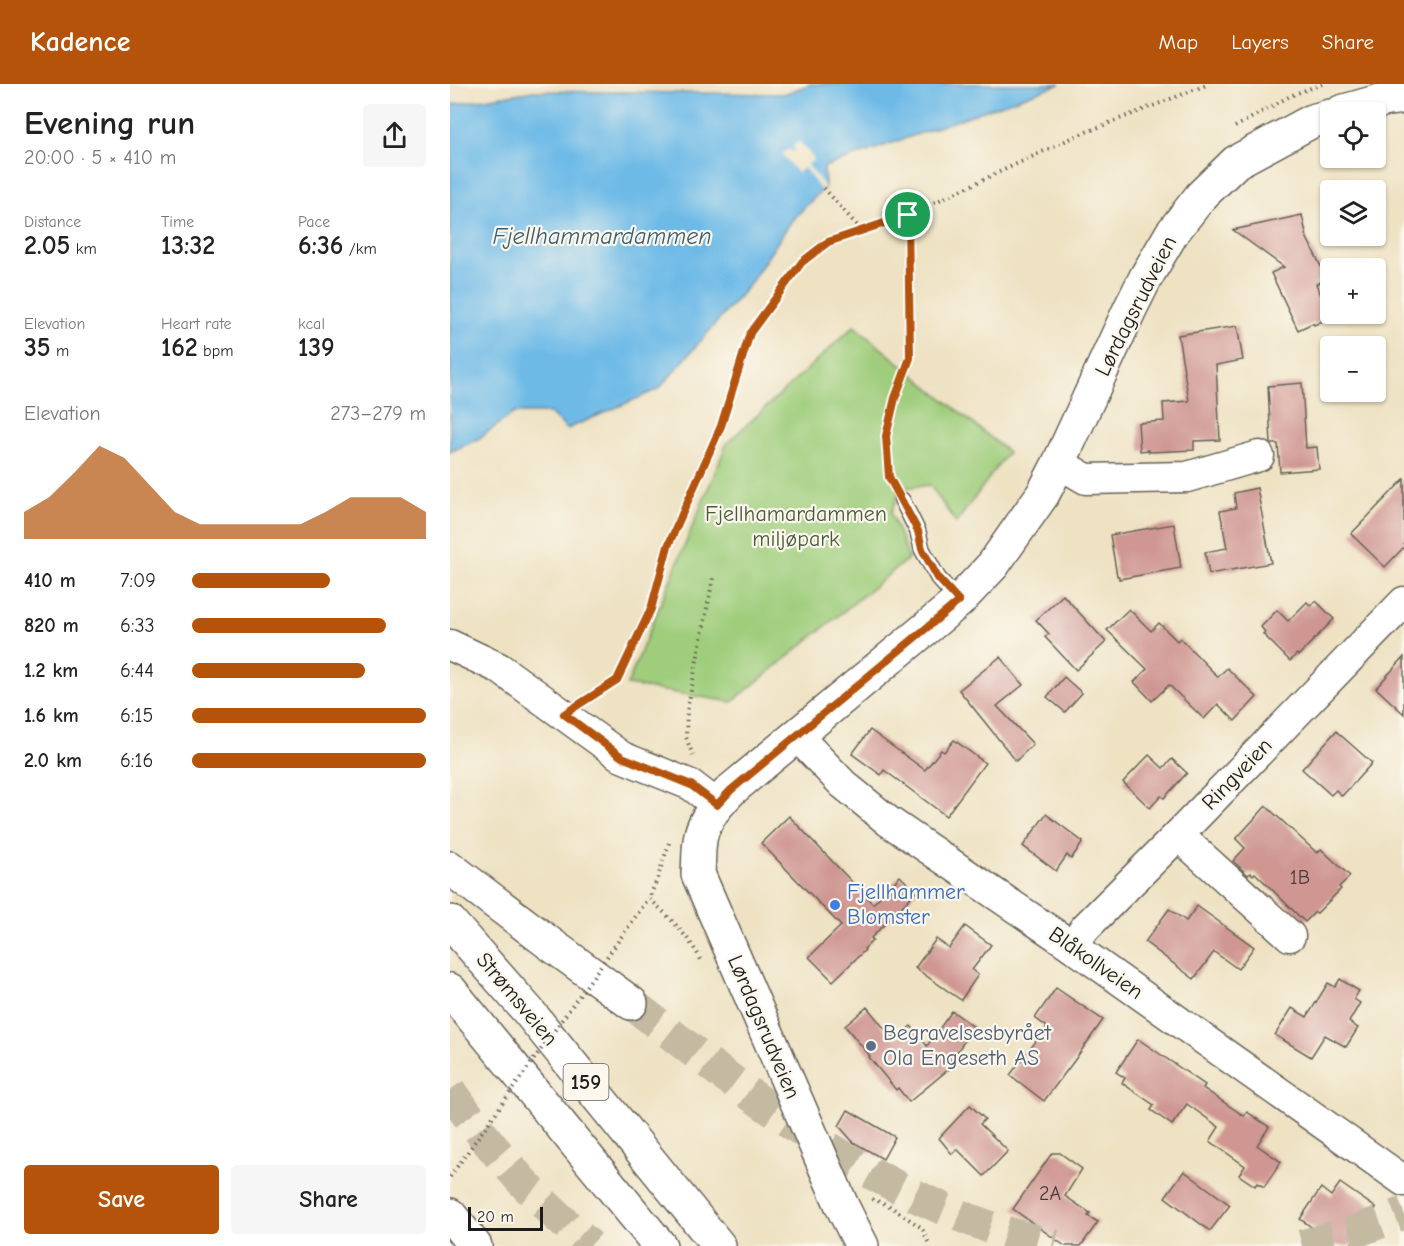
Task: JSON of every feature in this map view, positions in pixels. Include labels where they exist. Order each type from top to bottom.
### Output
[{"type":"main road","points":[[1376,102],[1404,97]]},
{"type":"main road","name":"Lørdagsrudveien","points":[[862,1246],[842,1206],[698,874],[701,835],[717,805],[731,790],[959,601],[993,566],[1043,494],[1146,277],[1172,234],[1201,196],[1236,162],[1320,119]]},
{"type":"main road","points":[[450,868],[631,1003]]},
{"type":"main road","name":"Strømsveien","points":[[450,922],[529,1012],[719,1246]]},
{"type":"main road","name":"Strømsveien","points":[[450,990],[660,1246]]},
{"type":"main road","points":[[450,1215],[475,1246]]},
{"type":"street","points":[[1059,463],[1086,479],[1187,477],[1259,456]]},
{"type":"street","name":"Ringveien","points":[[1072,946],[1085,928],[1404,602]]},
{"type":"street","points":[[450,645],[499,668],[622,757],[691,785],[717,805]]},
{"type":"street","name":"Blåkollveien","points":[[797,735],[843,784],[888,821],[1072,946],[1404,1181]]},
{"type":"street","points":[[1178,835],[1290,936]]},
{"type":"lane","points":[[902,500],[918,531],[922,549],[933,570],[959,601]]},
{"type":"path","points":[[564,714],[617,680],[651,609],[668,546],[721,426],[750,333],[802,262],[828,242],[908,215],[1076,136],[1209,84]]},
{"type":"path","points":[[824,188],[862,231]]},
{"type":"path","points":[[902,500],[889,477],[886,436],[895,398],[910,358],[908,215]]},
{"type":"path","points":[[698,764],[692,755],[686,737],[687,711],[713,578]]},
{"type":"path","points":[[451,1173],[649,898]]},
{"type":"path","points":[[842,1206],[873,1199],[888,1204],[922,1228],[930,1246]]},
{"type":"green space","name":"Fjellhamardammen miljøpark","points":[[854,326],[1008,452],[956,523],[930,485],[901,488],[891,513],[909,558],[732,702],[627,685],[727,443]]},
{"type":"water","name":"Fjellhammardammen","points":[[811,84],[1060,84],[824,167],[825,187],[792,220],[749,285],[659,389],[567,429],[550,413],[514,413],[478,439],[450,452],[450,105],[533,91],[784,94]]},
{"type":"pier","points":[[799,141],[814,159],[808,165],[825,187],[821,190],[804,168],[797,173],[782,154],[789,149],[792,152],[795,149],[793,146]]},
{"type":"building","points":[[1302,215],[1307,238],[1320,265],[1320,282],[1316,284],[1320,292],[1320,322],[1298,330],[1271,273],[1284,267],[1233,230]]},
{"type":"building","points":[[1237,326],[1243,360],[1216,365],[1220,440],[1194,441],[1194,450],[1140,451],[1138,423],[1164,421],[1163,403],[1189,401],[1178,335]]},
{"type":"building","points":[[1302,383],[1306,448],[1317,447],[1319,469],[1280,472],[1278,444],[1271,444],[1268,386]]},
{"type":"building","points":[[1404,479],[1404,547],[1385,567],[1351,534]]},
{"type":"building","points":[[1257,488],[1271,563],[1209,574],[1205,552],[1227,548],[1220,511],[1236,508],[1234,493]]},
{"type":"building","points":[[1174,524],[1181,568],[1119,579],[1110,535]]},
{"type":"building","points":[[1063,595],[1106,642],[1076,670],[1045,637],[1049,634],[1036,620]]},
{"type":"building","points":[[1316,601],[1334,619],[1298,656],[1297,654],[1290,661],[1263,634],[1265,632],[1261,627],[1277,610],[1288,621],[1307,602],[1311,606]]},
{"type":"building","points":[[1129,609],[1151,631],[1159,623],[1177,641],[1180,638],[1218,677],[1227,668],[1257,697],[1235,721],[1218,704],[1204,719],[1169,685],[1152,701],[1134,682],[1147,669],[1107,630]]},
{"type":"building","points":[[1000,657],[1023,685],[997,706],[1033,744],[1016,761],[959,690]]},
{"type":"building","points":[[1404,657],[1404,714],[1376,688]]},
{"type":"building","points":[[1064,677],[1082,693],[1065,712],[1047,697]]},
{"type":"building","points":[[870,730],[925,770],[941,750],[944,752],[954,740],[985,763],[946,816],[884,770],[881,775],[852,754]]},
{"type":"building","points":[[1336,731],[1372,763],[1342,796],[1336,790],[1331,795],[1302,769]]},
{"type":"building","points":[[1149,755],[1163,768],[1172,759],[1187,773],[1164,798],[1161,796],[1150,808],[1123,782]]},
{"type":"building","points":[[1266,806],[1317,853],[1321,849],[1350,876],[1339,887],[1341,889],[1305,922],[1255,873],[1248,875],[1233,861],[1245,848],[1236,839]]},
{"type":"building","points":[[1046,814],[1083,842],[1071,859],[1067,855],[1056,871],[1023,846]]},
{"type":"building","points":[[789,816],[873,904],[900,876],[916,892],[871,938],[873,940],[865,950],[833,981],[809,957],[841,926],[761,843]]},
{"type":"building","points":[[1197,906],[1254,947],[1238,969],[1214,952],[1194,979],[1145,942],[1169,909],[1186,921]]},
{"type":"building","points":[[965,926],[991,945],[972,970],[978,975],[961,1000],[915,968],[936,939],[949,948]]},
{"type":"building","points":[[1340,979],[1359,991],[1354,999],[1360,1003],[1349,1022],[1358,1028],[1346,1047],[1325,1035],[1311,1057],[1275,1035],[1292,1008],[1307,1017],[1328,983],[1335,987]]},
{"type":"building","points":[[1056,988],[1103,1020],[1044,1101],[1010,1075],[1047,1027],[1035,1018]]},
{"type":"building","points":[[867,1007],[892,1038],[894,1036],[896,1039],[911,1026],[927,1046],[952,1011],[974,1027],[948,1065],[950,1068],[909,1102],[898,1088],[896,1090],[845,1026]]},
{"type":"building","points":[[1138,1039],[1205,1085],[1203,1088],[1244,1116],[1247,1112],[1269,1127],[1257,1145],[1281,1162],[1264,1187],[1257,1183],[1255,1186],[1239,1175],[1245,1166],[1210,1141],[1219,1127],[1187,1104],[1172,1125],[1151,1110],[1154,1105],[1122,1083],[1125,1078],[1116,1072]]},
{"type":"building","points":[[970,1105],[985,1119],[980,1124],[1008,1151],[984,1176],[957,1149],[952,1154],[939,1138]]},
{"type":"building","points":[[848,1110],[895,1137],[883,1159],[853,1142],[839,1126]]},
{"type":"building","points":[[1052,1153],[1060,1153],[1082,1169],[1065,1196],[1090,1213],[1088,1216],[1098,1222],[1081,1246],[1065,1246],[1013,1209]]},
{"type":"building","points":[[1184,1171],[1230,1205],[1210,1231],[1165,1197]]},
{"type":"building","points":[[1340,1183],[1376,1208],[1350,1246],[1336,1246],[1300,1219],[1321,1188],[1331,1196]]},
{"type":"tunnel","points":[[631,1003],[784,1118],[865,1170],[907,1192],[964,1217],[1055,1246]]},
{"type":"tunnel","points":[[450,1090],[484,1137],[517,1175],[590,1246]]},
{"type":"tunnel","points":[[1302,1246],[1354,1232],[1404,1213]]},
{"type":"place","name":"Fjellhammer Blomster","points":[[835,905]]},
{"type":"place","name":"Begravelsesbyrået Ola Engeseth AS","points":[[871,1046]]},
{"type":"route","points":[[908,215],[910,358],[895,398],[886,436],[889,477],[918,531],[922,549],[938,578],[959,601],[731,790],[717,805],[691,785],[622,757],[564,714],[617,680],[651,609],[668,546],[721,426],[750,333],[802,262],[828,242],[908,215]]}]
